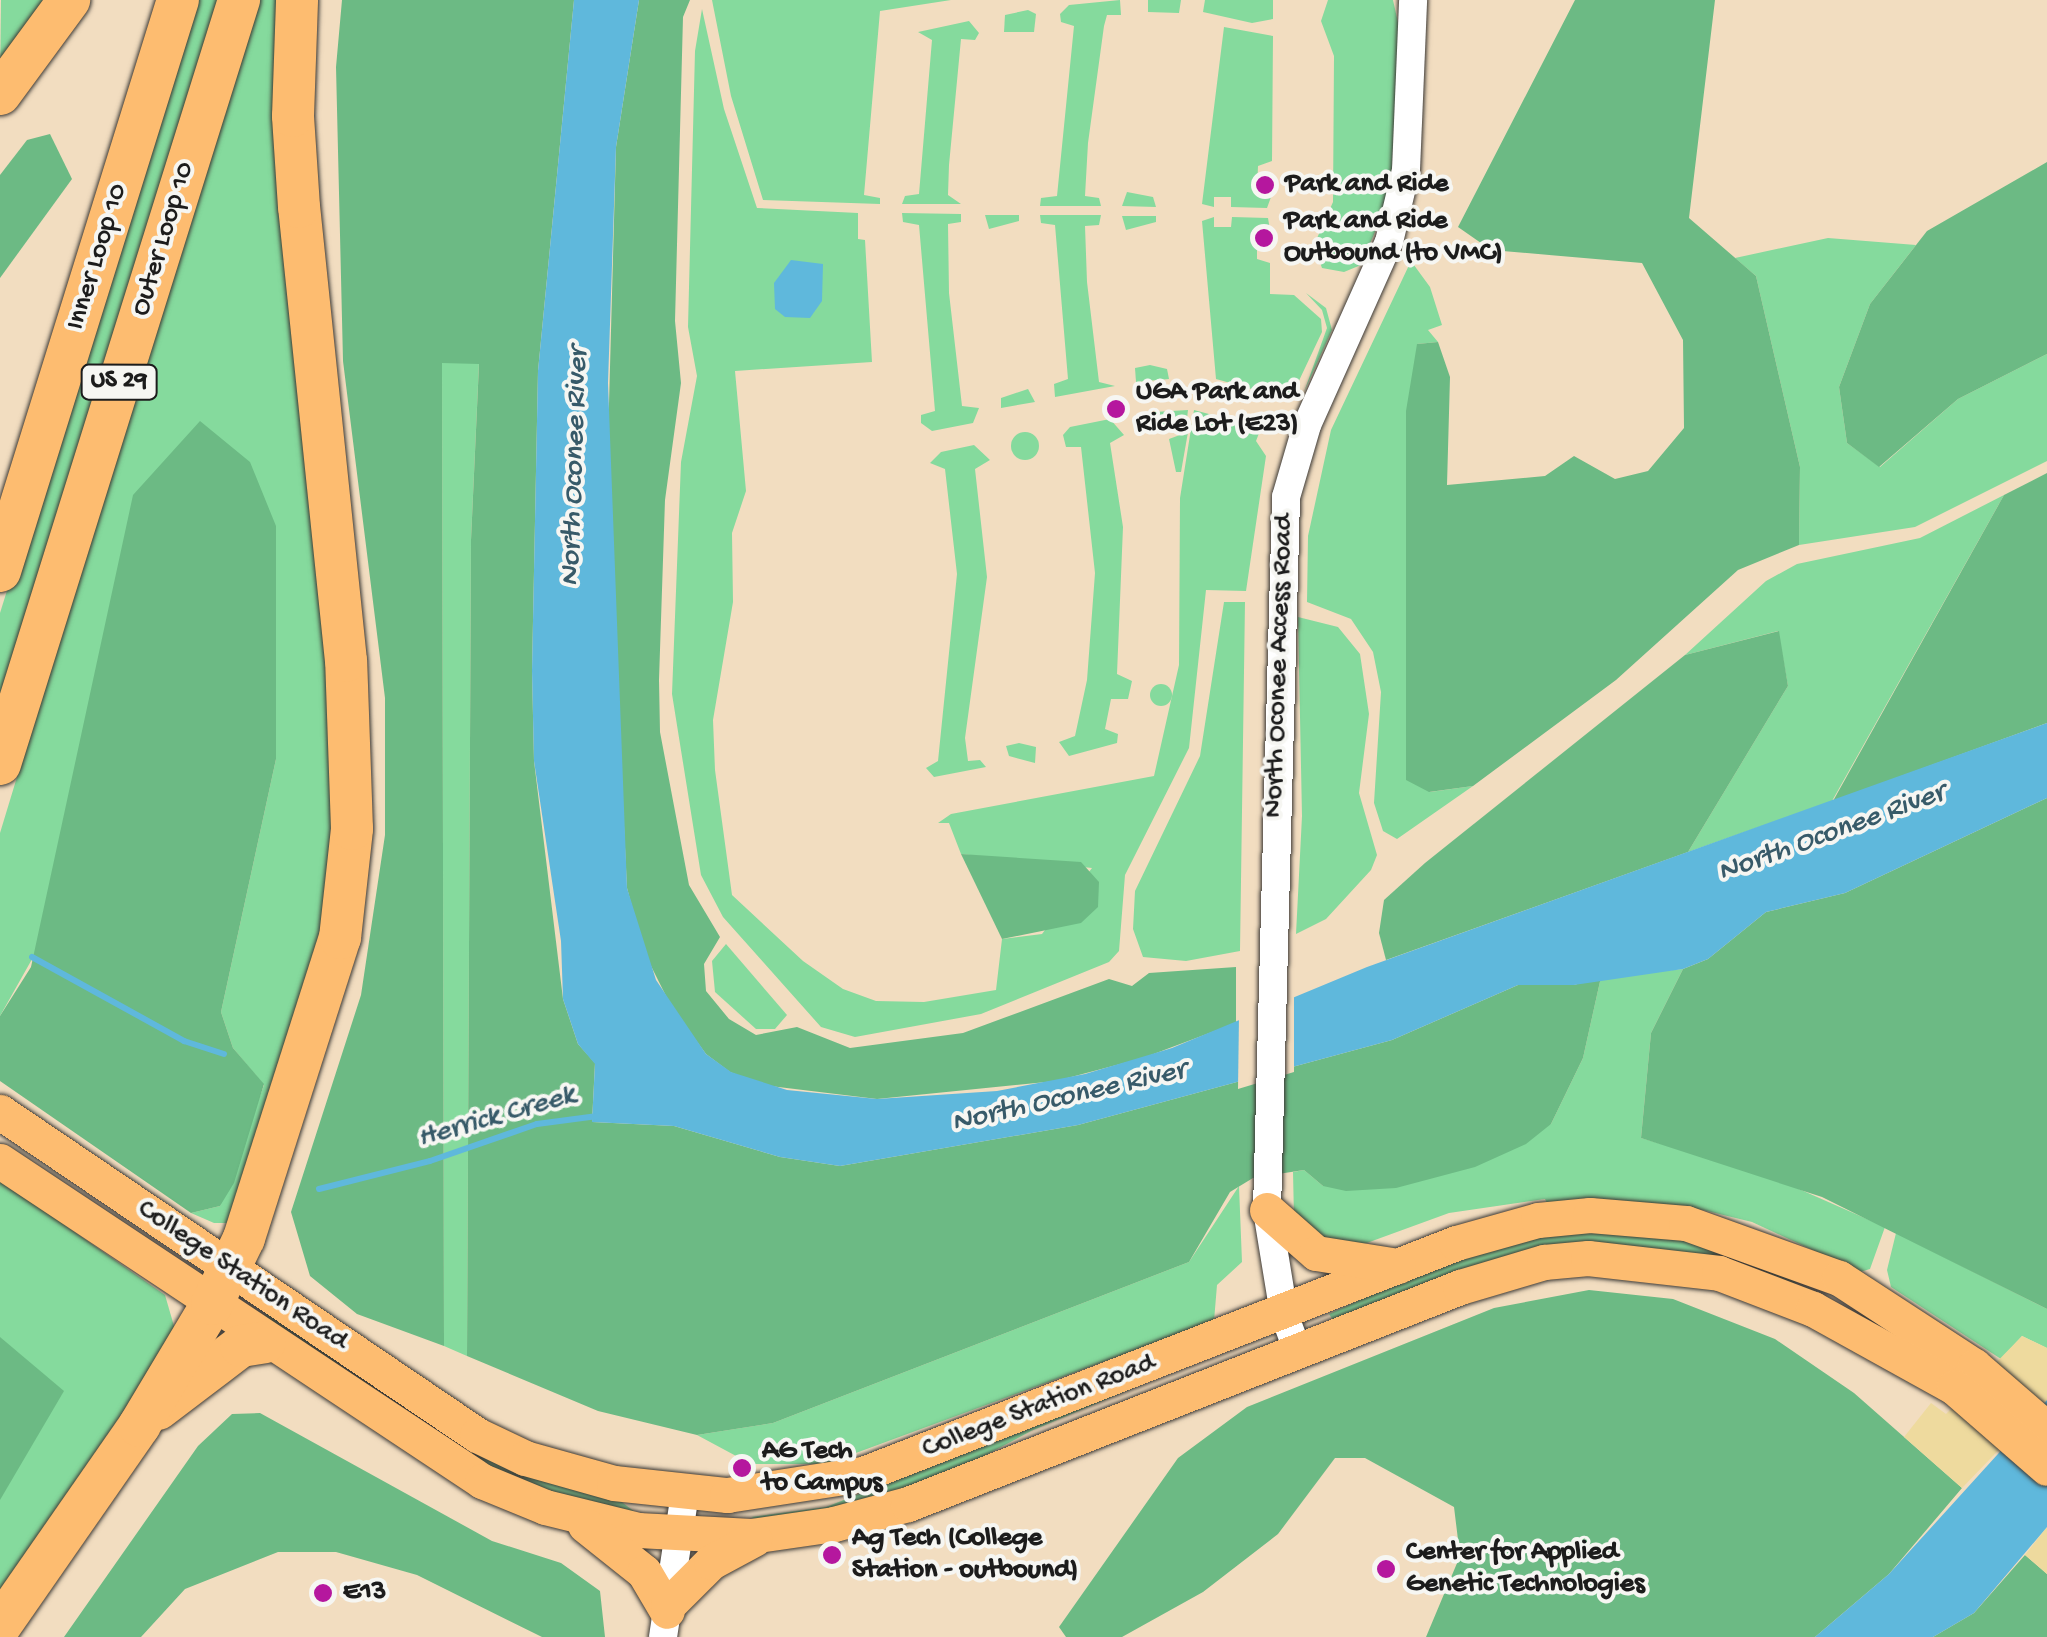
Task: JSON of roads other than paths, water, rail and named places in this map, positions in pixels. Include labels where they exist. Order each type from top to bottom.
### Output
[{"type":"highway","points":[[0,94],[69,0]]},
{"type":"highway","name":"Inner Loop 10","points":[[0,571],[178,0]]},
{"type":"highway","name":"Outer Loop 10","points":[[0,764],[239,0]]},
{"type":"highway","points":[[0,1626],[139,1426],[221,1286],[340,938],[352,830],[346,662],[297,189],[297,0]]},
{"type":"highway","points":[[139,1426],[241,1346],[266,1342]]},
{"type":"main road","name":"College Station Road","points":[[0,1112],[221,1286],[266,1342],[482,1481],[567,1513],[680,1536],[764,1534],[908,1504],[1498,1274],[1544,1262],[1628,1258],[1719,1273],[1813,1309],[1964,1376],[2047,1468]]},
{"type":"main road","name":"College Station Road","points":[[0,1160],[476,1435],[571,1473],[685,1493],[772,1492],[863,1474],[1284,1314],[1399,1266],[1538,1220],[1590,1215],[1686,1223],[1840,1278],[1964,1376],[2047,1429]]},
{"type":"main road","points":[[1267,1210],[1316,1253],[1399,1266]]},
{"type":"main road","points":[[567,1513],[644,1572],[666,1618],[711,1562],[764,1534]]},
{"type":"street","name":"North Oconee Access Road","points":[[1298,1352],[1284,1314],[1267,1210],[1286,497],[1307,425],[1388,242],[1406,170],[1413,0]]},
{"type":"street","points":[[666,1618],[685,1493]]},
{"type":"water","name":"North Oconee River","points":[[574,0],[639,0],[616,147],[608,383],[627,888],[656,980],[706,1054],[731,1072],[787,1090],[877,1099],[997,1091],[1085,1074],[1172,1048],[1367,967],[2047,723],[2047,798],[1845,893],[1766,912],[1708,959],[1683,969],[1574,985],[1518,985],[1392,1040],[1078,1125],[840,1166],[780,1157],[674,1126],[592,1122],[595,1064],[578,1044],[563,999],[561,941],[534,761],[532,671],[538,371]]},
{"type":"water","points":[[791,260],[823,264],[822,301],[810,318],[785,317],[775,309],[774,283]]},
{"type":"water","points":[[2047,1400],[2047,1527],[1974,1613],[1933,1637],[1815,1637],[1889,1574]]},
{"type":"waterway","points":[[32,957],[184,1041],[224,1054]]},
{"type":"waterway","name":"Herrick Creek","points":[[319,1189],[430,1161],[537,1124],[597,1116]]},
{"type":"place","name":"Park and Ride","points":[[1265,185]]},
{"type":"place","name":"Park and Ride Outbound (to VMC)","points":[[1264,238]]},
{"type":"place","name":"UGA Park and Ride Lot (E23)","points":[[1116,409]]},
{"type":"place","name":"AG Tech to Campus","points":[[742,1468]]},
{"type":"place","name":"Ag Tech (College Station - outbound)","points":[[832,1555]]},
{"type":"place","name":"Center for Applied Genetic Technologies","points":[[1386,1569]]},
{"type":"place","name":"E13","points":[[323,1593]]}]
